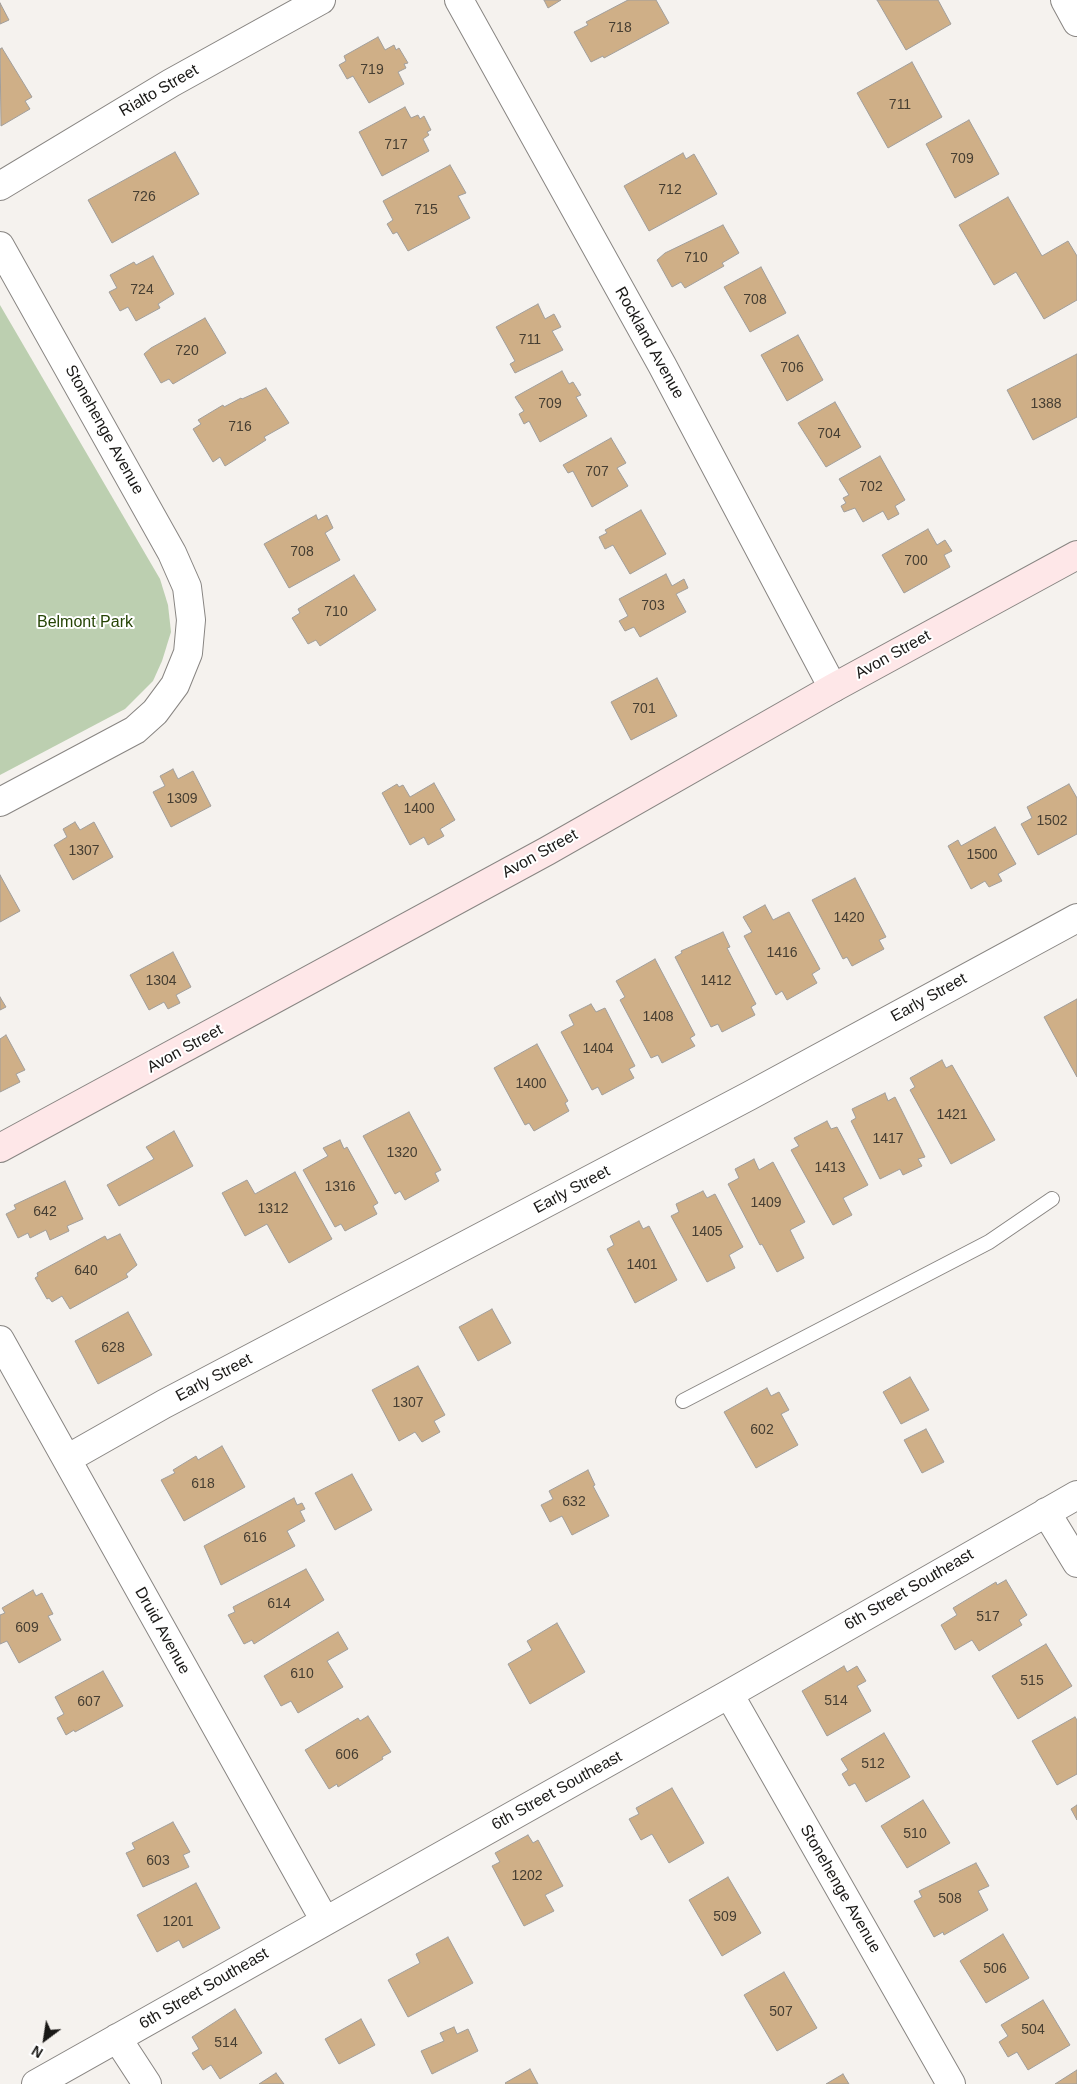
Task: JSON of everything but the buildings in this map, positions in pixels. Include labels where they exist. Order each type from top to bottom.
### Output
[{"type":"main road","name":"Avon Street","points":[[0,1148],[547,851],[833,688],[1077,555]]},
{"type":"street","name":"Rialto Street","points":[[0,186],[171,83],[321,0]]},
{"type":"street","name":"Rockland Avenue","points":[[459,0],[662,365],[833,688]]},
{"type":"street","points":[[1065,0],[1077,22]]},
{"type":"street","name":"Stonehenge Avenue","points":[[0,246],[172,553],[187,587],[191,620],[188,653],[175,685],[156,712],[135,730],[0,802]]},
{"type":"street","name":"Early Street","points":[[66,1459],[164,1404],[749,1096],[1077,918]]},
{"type":"street","name":"Druid Avenue","points":[[0,1340],[325,1921]]},
{"type":"street","name":"6th Street Southeast","points":[[36,2084],[729,1694],[1077,1495]]},
{"type":"street","points":[[1046,1512],[1077,1564]]},
{"type":"street","name":"Stonehenge Avenue","points":[[729,1694],[951,2084]]},
{"type":"street","points":[[117,2038],[147,2084]]},
{"type":"lane","points":[[683,1401],[989,1242],[1052,1199]]},
{"type":"green space","name":"Belmont Park","points":[[0,305],[160,579],[168,605],[171,632],[162,661],[153,681],[125,709],[0,775]]}]
